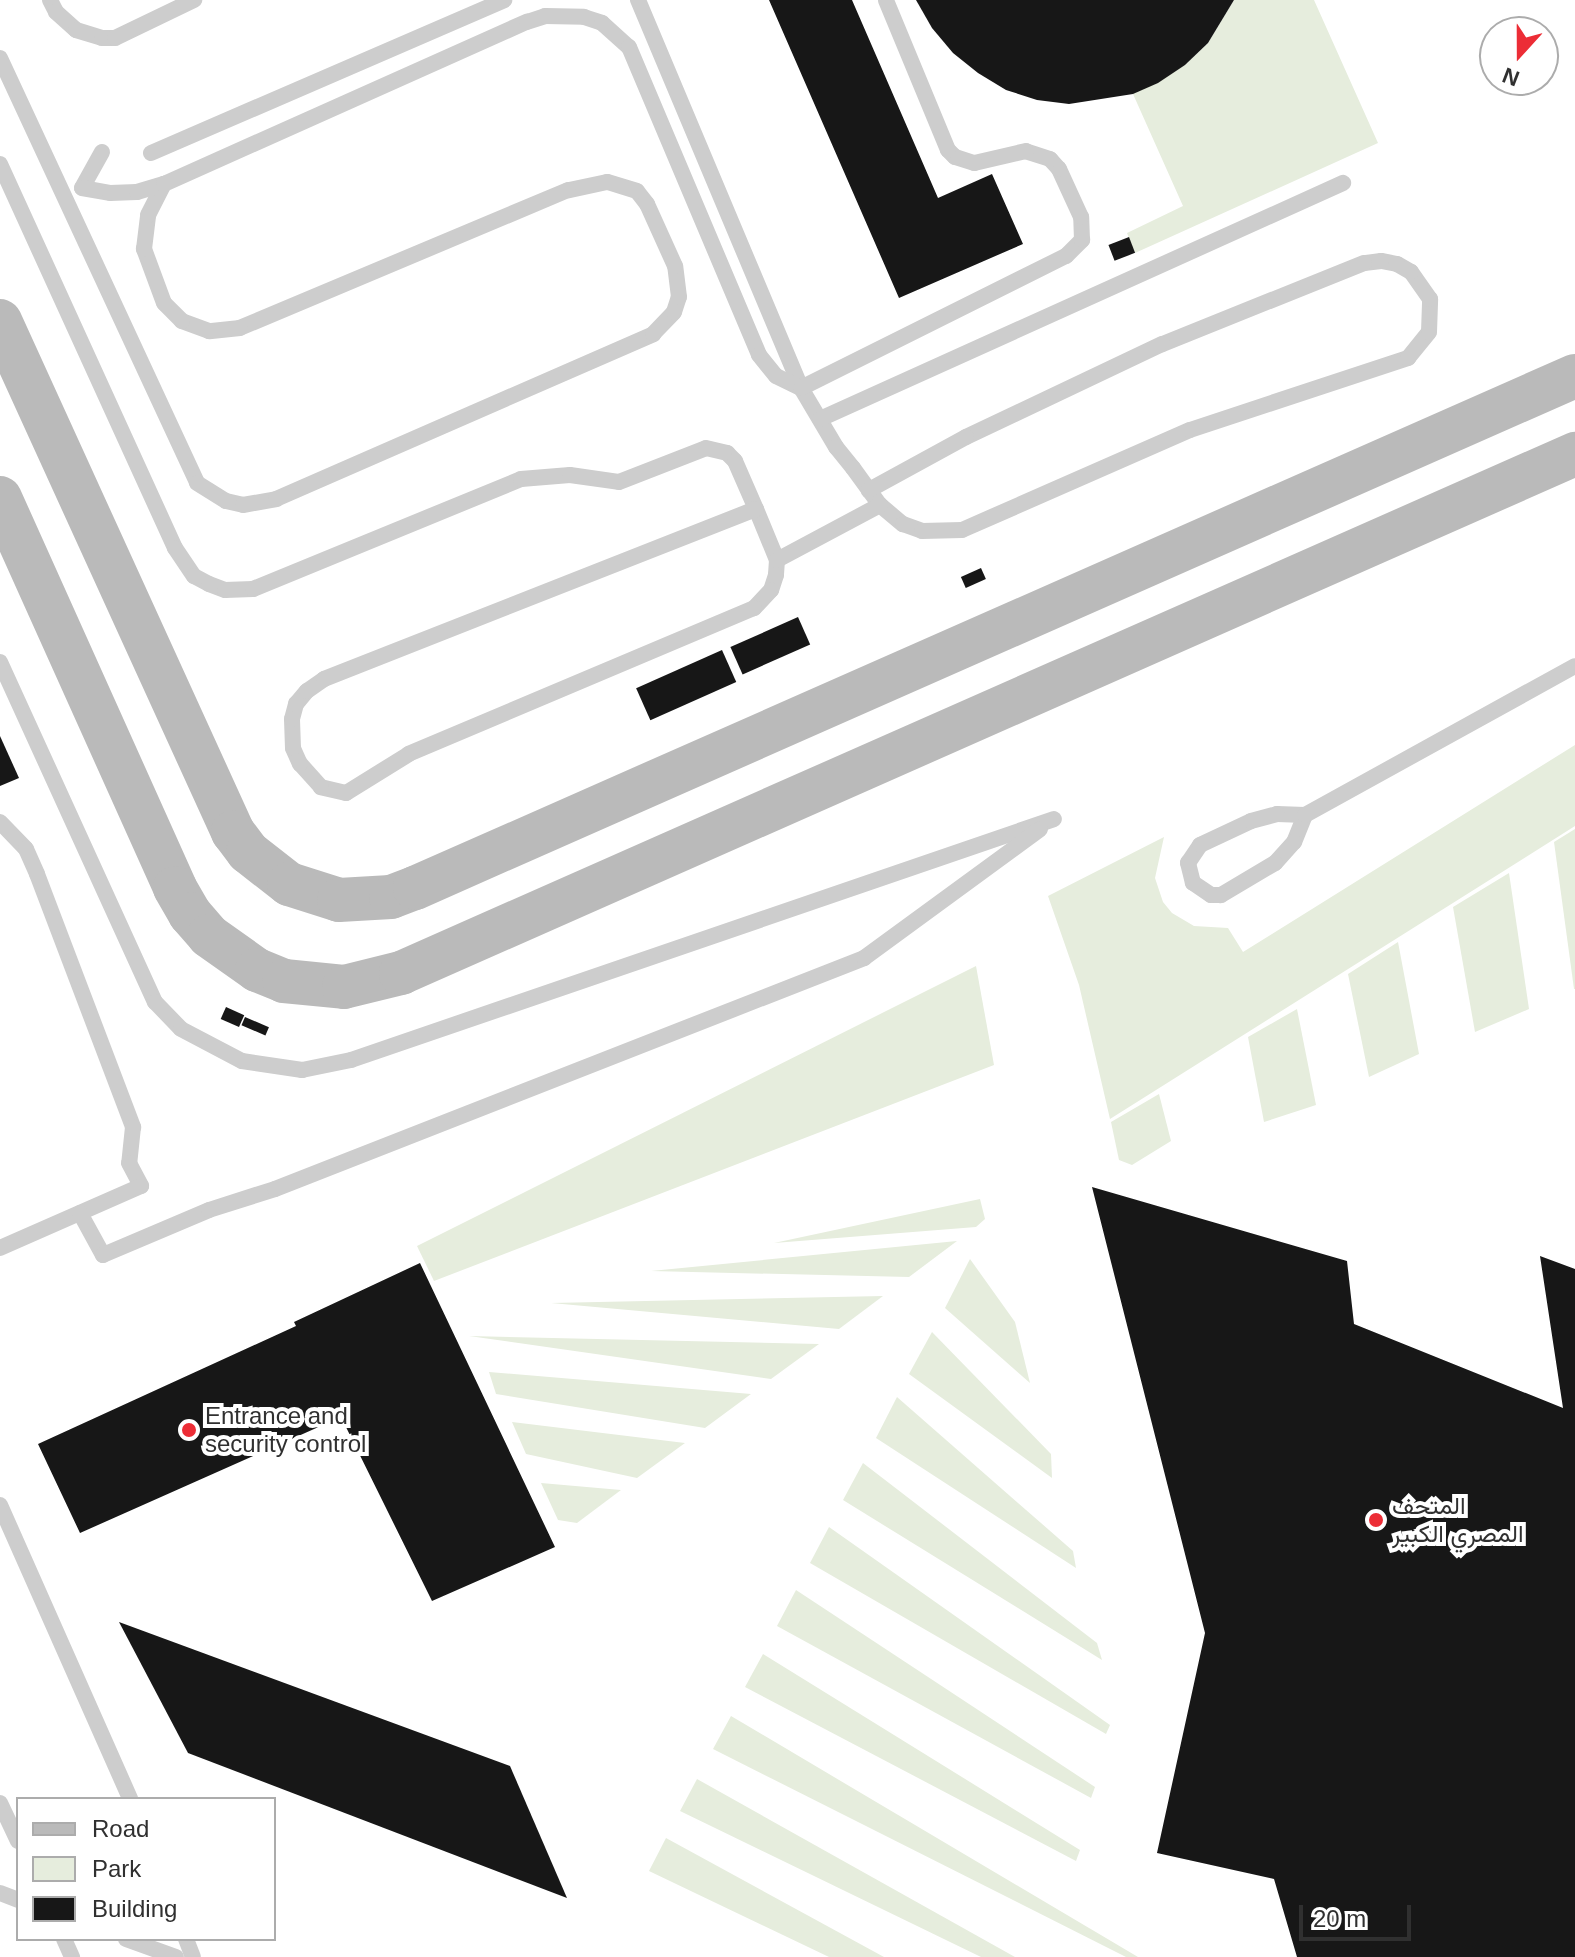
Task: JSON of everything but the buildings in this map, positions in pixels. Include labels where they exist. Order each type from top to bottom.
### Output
[{"type":"street","points":[[0,321],[233,832],[248,852],[289,884],[339,900],[391,897],[415,888],[1575,376]]},
{"type":"street","points":[[0,498],[168,874],[190,914],[220,946],[257,970],[284,981],[344,987],[401,973],[1575,454]]},
{"type":"lane","points":[[50,0],[56,12],[76,30],[102,38],[115,38],[194,0]]},
{"type":"lane","points":[[151,153],[504,0]]},
{"type":"lane","points":[[638,0],[801,388],[820,419],[869,490],[880,505],[903,524],[922,531],[962,530],[1190,430],[1408,358],[1429,332],[1430,299],[1417,278],[1397,264],[1381,261],[1364,263],[1148,350],[966,437],[869,490]]},
{"type":"lane","points":[[801,388],[1066,256],[1082,240],[1081,217],[1059,169],[1050,159],[1026,151],[974,163],[955,157],[948,150],[886,0]]},
{"type":"lane","points":[[102,152],[82,188],[110,193],[137,192],[164,184],[527,22],[565,14],[602,23],[629,47],[759,355],[776,376],[801,388]]},
{"type":"lane","points":[[0,58],[197,483],[226,501],[243,505],[276,499],[653,334],[674,312],[679,297],[675,266],[647,204],[637,191],[607,182],[568,190],[240,328],[209,331],[182,321],[164,303],[144,249],[148,215],[164,184]]},
{"type":"lane","points":[[0,164],[175,548],[194,576],[209,584],[225,590],[253,589],[521,479],[560,475],[619,482],[706,448],[727,453],[735,461],[756,509],[777,560],[771,590],[754,608],[409,754],[346,793],[321,787],[300,764],[293,748],[292,719],[296,704],[324,679],[756,509]]},
{"type":"lane","points":[[820,419],[1343,183]]},
{"type":"lane","points":[[777,560],[880,505]]},
{"type":"lane","points":[[0,662],[155,1002],[181,1029],[242,1061],[302,1070],[351,1060],[1054,819],[864,958],[275,1189],[209,1210],[103,1255],[80,1213]]},
{"type":"lane","points":[[1305,815],[1285,853],[1231,890],[1211,895],[1193,883],[1188,863],[1200,845],[1264,816],[1305,815],[1575,666]]},
{"type":"lane","points":[[0,822],[18,838],[32,861],[133,1127],[129,1163],[141,1186],[0,1248]]},
{"type":"lane","points":[[0,1505],[129,1797]]},
{"type":"lane","points":[[0,1803],[16,1837]]},
{"type":"lane","points":[[132,1941],[176,1957]]},
{"type":"green space","points":[[1234,0],[1314,0],[1378,143],[1135,253],[1127,233],[1183,206],[1133,94],[1185,65],[1208,43]]},
{"type":"green space","points":[[1575,745],[1575,826],[1110,1119],[1079,985],[1048,896],[1164,837],[1155,878],[1163,902],[1172,913],[1194,926],[1228,928],[1243,952]]},
{"type":"green space","points":[[1575,829],[1575,989],[1574,989],[1554,842]]},
{"type":"green space","points":[[1509,873],[1529,1009],[1475,1032],[1453,907]]},
{"type":"green space","points":[[1398,942],[1419,1054],[1369,1077],[1348,974]]},
{"type":"green space","points":[[976,966],[994,1065],[434,1281],[417,1246]]},
{"type":"green space","points":[[1297,1009],[1316,1105],[1264,1122],[1248,1037]]},
{"type":"green space","points":[[1159,1094],[1171,1141],[1132,1165],[1119,1160],[1111,1122]]},
{"type":"green space","points":[[980,1199],[985,1219],[976,1227],[774,1243]]},
{"type":"green space","points":[[957,1241],[909,1277],[651,1271]]},
{"type":"green space","points":[[970,1259],[1015,1322],[1030,1383],[945,1308]]},
{"type":"green space","points":[[883,1296],[839,1329],[551,1303]]},
{"type":"green space","points":[[932,1332],[1051,1454],[1052,1478],[909,1374]]},
{"type":"green space","points":[[469,1336],[819,1344],[771,1379]]},
{"type":"green space","points":[[489,1372],[751,1394],[705,1428],[496,1394]]},
{"type":"green space","points":[[897,1397],[1073,1551],[1076,1568],[876,1438]]},
{"type":"green space","points":[[512,1422],[685,1443],[637,1478],[526,1454]]},
{"type":"green space","points":[[863,1463],[1097,1643],[1102,1660],[843,1500]]},
{"type":"green space","points":[[541,1483],[621,1490],[577,1523],[558,1520]]},
{"type":"green space","points":[[829,1527],[1110,1725],[1106,1734],[810,1563]]},
{"type":"green space","points":[[796,1590],[1095,1787],[1091,1798],[777,1626]]},
{"type":"green space","points":[[763,1654],[1080,1850],[1076,1861],[745,1687]]},
{"type":"green space","points":[[731,1716],[1138,1957],[1126,1957],[713,1749]]},
{"type":"green space","points":[[697,1779],[1015,1957],[981,1957],[680,1811]]},
{"type":"green space","points":[[666,1838],[884,1957],[829,1957],[649,1871]]},
{"type":"place","name":"Entrance and security control","points":[[189,1430]]},
{"type":"place","name":"المتحف المصري الكبير","points":[[1376,1520]]}]
